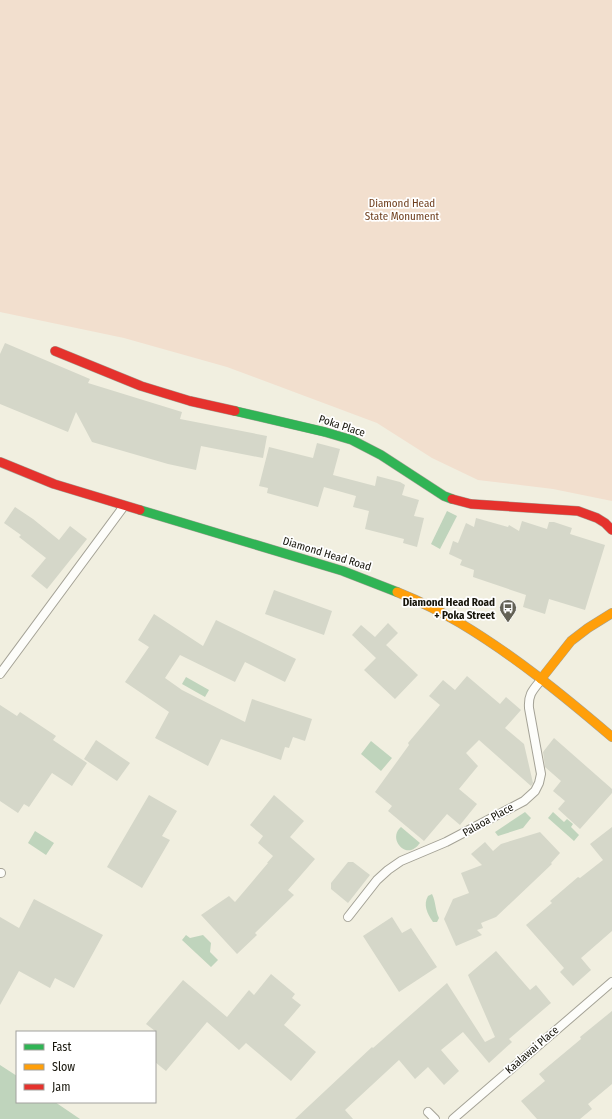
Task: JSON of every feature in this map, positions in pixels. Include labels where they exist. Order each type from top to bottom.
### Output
[{"type":"street","name":"Poka Place","points":[[55,350],[141,386],[162,393],[190,401],[325,432],[352,440],[381,455],[444,496],[457,501],[471,504],[578,511],[596,516],[604,521],[612,530]]},
{"type":"street","name":"Diamond Head Road","points":[[0,462],[54,484],[343,571],[396,591],[459,622],[494,644],[568,700],[612,737]]},
{"type":"street","points":[[541,679],[571,641],[612,613]]},
{"type":"lane","points":[[0,674],[125,505]]},
{"type":"lane","name":"Palaoa Place","points":[[348,917],[377,880],[401,861],[446,842],[469,830],[524,801],[535,791],[541,774],[529,701],[530,693],[541,679]]},
{"type":"lane","name":"Kaalawai Place","points":[[452,1119],[612,982]]},
{"type":"lane","points":[[428,1112],[435,1119]]},
{"type":"green space","name":"Diamond Head State Monument","points":[[0,0],[612,0],[612,501],[553,489],[478,480],[432,458],[377,423],[227,367],[124,338],[0,312]]},
{"type":"shaded area","points":[[447,511],[457,516],[440,549],[431,544]]},
{"type":"shaded area","points":[[186,677],[209,690],[205,697],[182,684]]},
{"type":"shaded area","points":[[371,741],[392,758],[381,771],[361,754]]},
{"type":"shaded area","points":[[525,812],[531,818],[523,828],[498,836],[495,832]]},
{"type":"shaded area","points":[[553,812],[564,822],[567,819],[573,824],[571,827],[579,835],[574,841],[548,818]]},
{"type":"shaded area","points":[[401,827],[420,843],[416,848],[406,850],[399,845],[396,836],[397,831]]},
{"type":"shaded area","points":[[35,831],[54,843],[46,855],[28,843]]},
{"type":"shaded area","points":[[432,894],[439,918],[437,922],[433,922],[427,912],[427,899],[428,896]]},
{"type":"shaded area","points":[[186,935],[190,938],[203,935],[211,943],[210,952],[218,960],[211,967],[182,940]]},
{"type":"shaded area","points":[[0,1065],[16,1075],[16,1103],[56,1103],[80,1119],[0,1119]]},
{"type":"building","points":[[5,343],[90,379],[88,383],[182,412],[180,419],[267,436],[263,458],[201,446],[196,470],[168,464],[92,442],[76,412],[68,432],[0,404],[0,354]]},
{"type":"building","points":[[317,443],[340,449],[333,475],[375,486],[377,476],[400,482],[405,485],[402,495],[419,500],[414,516],[424,518],[417,547],[403,543],[404,539],[365,529],[369,511],[353,507],[356,496],[324,487],[318,507],[267,493],[268,488],[259,486],[269,447],[313,458]]},
{"type":"building","points":[[15,507],[33,519],[59,540],[70,526],[87,539],[47,589],[31,576],[46,558],[19,537],[21,535],[4,523]]},
{"type":"building","points":[[476,518],[508,527],[509,525],[519,531],[522,521],[547,529],[549,522],[554,522],[572,528],[570,534],[605,545],[585,610],[549,599],[545,614],[523,607],[526,595],[473,577],[474,570],[460,565],[462,560],[449,554],[453,541],[458,543],[466,523],[474,527]]},
{"type":"building","points":[[274,590],[332,611],[324,635],[265,614]]},
{"type":"building","points":[[154,614],[203,646],[216,620],[296,659],[285,682],[245,662],[235,682],[180,655],[165,678],[182,690],[245,722],[252,699],[312,719],[305,741],[293,737],[289,748],[285,747],[281,760],[221,739],[208,766],[155,738],[169,712],[125,682],[149,647],[138,640]]},
{"type":"building","points":[[388,623],[398,633],[386,645],[418,675],[395,699],[364,670],[376,658],[352,635],[361,625],[375,637]]},
{"type":"building","points":[[467,676],[500,704],[506,697],[521,710],[505,728],[524,744],[533,783],[531,786],[479,740],[466,753],[478,766],[459,789],[477,804],[460,825],[447,814],[424,841],[388,811],[392,806],[375,792],[409,745],[408,743],[440,705],[429,696],[443,680],[455,690]]},
{"type":"building","points":[[0,705],[17,716],[20,712],[56,736],[53,740],[87,763],[72,786],[52,773],[29,807],[24,804],[18,813],[0,801]]},
{"type":"building","points":[[554,738],[612,789],[612,793],[580,829],[558,809],[565,801],[553,791],[561,781],[545,767],[543,752]]},
{"type":"building","points":[[96,740],[130,763],[117,781],[84,759]]},
{"type":"building","points":[[149,795],[177,811],[162,836],[170,840],[142,888],[107,867]]},
{"type":"building","points":[[274,795],[304,821],[290,837],[315,859],[288,890],[294,895],[255,933],[257,935],[237,954],[201,915],[229,896],[235,902],[273,856],[258,843],[263,836],[250,825]]},
{"type":"building","points":[[612,827],[612,931],[581,958],[591,970],[573,986],[560,972],[564,968],[526,925],[552,903],[550,901],[578,877],[580,878],[603,860],[590,844]]},
{"type":"building","points":[[540,832],[560,853],[551,863],[552,864],[496,917],[481,923],[483,928],[477,930],[482,935],[456,946],[444,919],[453,899],[469,893],[461,873],[482,865],[471,854],[485,842],[493,851],[501,844]]},
{"type":"building","points":[[348,862],[353,862],[370,875],[348,903],[331,889],[331,883]]},
{"type":"building","points":[[34,899],[103,935],[74,988],[55,978],[50,988],[19,971],[0,1005],[0,917],[19,928]]},
{"type":"building","points":[[392,917],[402,933],[411,928],[437,967],[399,992],[363,936]]},
{"type":"building","points":[[496,951],[530,990],[536,985],[551,1003],[509,1039],[512,1042],[489,1063],[463,1032],[441,1050],[459,1071],[444,1085],[428,1067],[415,1079],[399,1060],[345,1110],[353,1119],[295,1119],[372,1047],[373,1048],[447,983],[485,1042],[495,1037],[468,975]]},
{"type":"building","points":[[271,974],[295,994],[292,998],[301,1005],[284,1025],[316,1052],[291,1081],[246,1043],[239,1050],[207,1022],[166,1071],[156,1063],[156,1031],[146,1024],[183,980],[227,1017],[249,990],[254,995]]},
{"type":"building","points":[[612,1011],[612,1084],[588,1104],[592,1109],[580,1119],[537,1119],[521,1101],[545,1081],[539,1074],[581,1039],[580,1037]]},
{"type":"traffic: fast","points":[[235,411],[325,432],[352,440],[381,455],[444,496],[452,499]]},
{"type":"traffic: fast","points":[[140,510],[343,571],[397,592]]},
{"type":"traffic: slow","points":[[397,592],[445,614],[500,649],[557,692],[612,737]]},
{"type":"traffic: slow","points":[[541,679],[571,641],[612,613]]},
{"type":"traffic: jam","points":[[55,351],[141,386],[190,401],[235,411]]},
{"type":"traffic: jam","points":[[0,462],[54,484],[140,510]]},
{"type":"traffic: jam","points":[[452,499],[471,504],[578,511],[597,518],[612,530]]},
{"type":"place","name":"Diamond Head Road + Poka Street","points":[[508,623]]}]
